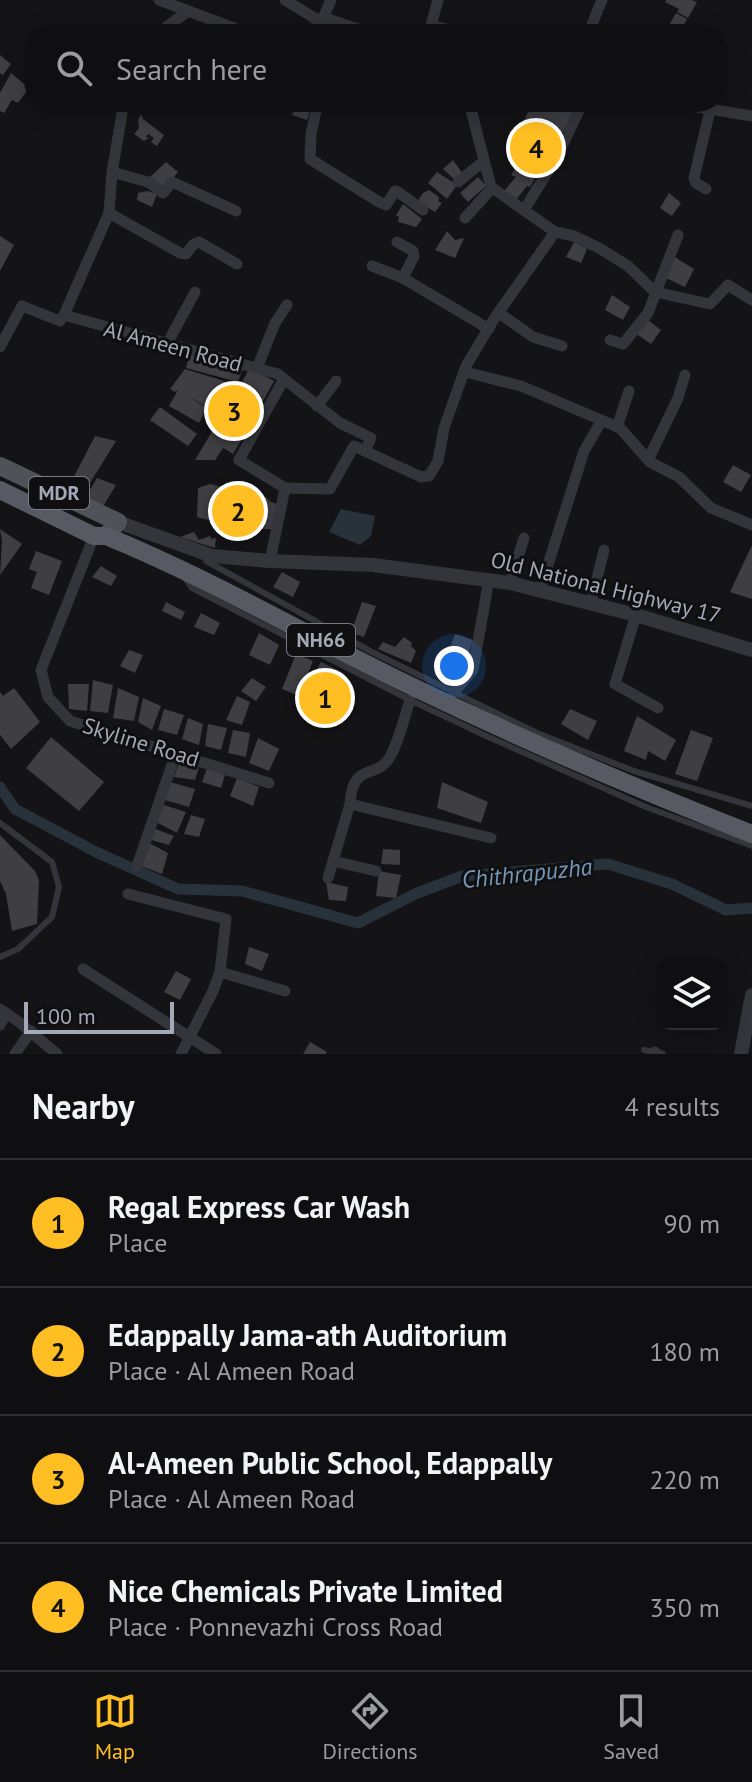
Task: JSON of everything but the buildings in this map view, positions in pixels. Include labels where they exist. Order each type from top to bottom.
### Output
[{"type":"highway","name":"NH66","points":[[0,481],[110,534]]},
{"type":"highway","name":"NH66","points":[[0,490],[110,534],[410,686],[520,737],[752,834]]},
{"type":"main road","name":"Old National Highway 17","points":[[0,466],[110,534]]},
{"type":"street","points":[[159,0],[226,24]]},
{"type":"street","points":[[285,0],[321,22]]},
{"type":"street","points":[[321,22],[331,0]]},
{"type":"street","points":[[432,24],[438,0]]},
{"type":"street","points":[[592,24],[602,0]]},
{"type":"street","points":[[167,24],[185,7]]},
{"type":"street","points":[[318,24],[328,19],[343,24]]},
{"type":"street","points":[[64,315],[109,213],[122,112]]},
{"type":"street","points":[[316,112],[310,159],[379,202],[386,205],[395,191],[423,210]]},
{"type":"street","points":[[472,112],[492,188],[555,232],[574,236],[599,248],[628,266],[655,292],[710,304],[728,285],[752,300]]},
{"type":"street","points":[[524,210],[558,155],[578,112]]},
{"type":"street","points":[[706,189],[694,178],[710,112]]},
{"type":"street","points":[[724,112],[752,116]]},
{"type":"street","points":[[458,182],[484,161]]},
{"type":"street","points":[[112,172],[148,182],[163,193],[172,182],[236,211]]},
{"type":"street","points":[[465,218],[492,188]]},
{"type":"street","points":[[109,213],[180,253],[186,254],[199,242],[237,264]]},
{"type":"street","points":[[284,379],[239,460],[285,488],[330,489],[354,446],[421,477],[429,476],[438,461],[444,428],[465,372],[499,313],[555,232]]},
{"type":"street","points":[[610,340],[623,344],[648,313],[678,235]]},
{"type":"street","points":[[397,242],[413,251],[414,256],[403,278]]},
{"type":"street","points":[[372,266],[403,278],[489,329]]},
{"type":"street","points":[[167,344],[195,292]]},
{"type":"street","points":[[257,368],[275,323],[287,305]]},
{"type":"street","name":"Al Ameen Road","points":[[0,347],[22,306],[60,321],[64,315],[257,368],[278,374],[340,423],[371,438],[365,451]]},
{"type":"street","points":[[499,313],[533,337],[562,346]]},
{"type":"street","points":[[465,372],[521,386],[617,427],[628,435],[648,460],[679,477],[711,508],[752,525]]},
{"type":"street","points":[[648,460],[678,398],[685,375]]},
{"type":"street","points":[[317,406],[336,381]]},
{"type":"street","points":[[617,427],[629,391]]},
{"type":"street","points":[[540,590],[584,451],[602,420]]},
{"type":"street","points":[[270,561],[285,488]]},
{"type":"street","name":"Old National Highway 17","points":[[110,534],[212,556],[373,565],[489,579],[636,615],[752,650]]},
{"type":"street","name":"Skyline Road","points":[[110,534],[41,670],[48,697],[70,721],[269,783]]},
{"type":"street","points":[[510,583],[524,538]]},
{"type":"street","points":[[591,603],[604,550]]},
{"type":"street","points":[[454,692],[473,670],[489,579]]},
{"type":"street","points":[[636,615],[615,684],[658,708]]},
{"type":"street","points":[[328,878],[354,781],[361,774],[382,767],[390,756],[410,700]]},
{"type":"street","points":[[137,866],[176,753]]},
{"type":"street","points":[[350,804],[491,838]]},
{"type":"street","points":[[333,861],[376,871]]},
{"type":"street","points":[[128,894],[226,919],[220,972],[181,1054]]},
{"type":"street","points":[[83,969],[216,1054]]},
{"type":"street","points":[[220,972],[285,991]]},
{"type":"street","points":[[741,1054],[752,995]]},
{"type":"street","points":[[0,1025],[3,1011],[57,1054]]},
{"type":"street","points":[[15,1054],[31,1031]]},
{"type":"lane","points":[[110,534],[140,536],[195,555],[370,651],[537,733],[634,771],[752,806]]},
{"type":"lane","points":[[181,568],[192,588],[410,700],[646,807],[752,846]]},
{"type":"lane","points":[[0,823],[52,862],[59,887],[52,917],[18,949],[0,957]]},
{"type":"shaded area","points":[[341,509],[375,516],[371,536],[360,545],[329,532]]},
{"type":"waterway","name":"Chithrapuzha","points":[[0,787],[15,809],[96,852],[178,889],[242,891],[358,923],[415,894],[462,876],[608,864],[672,884],[726,910],[752,908]]},
{"type":"place","name":"Nice Chemicals Private Limited","points":[[536,148]]},
{"type":"place","name":"Al-Ameen Public School, Edappally","points":[[234,411]]},
{"type":"place","name":"Edappally Jama-ath Auditorium","points":[[238,511]]},
{"type":"place","name":"Regal Express Car Wash","points":[[325,698]]}]
